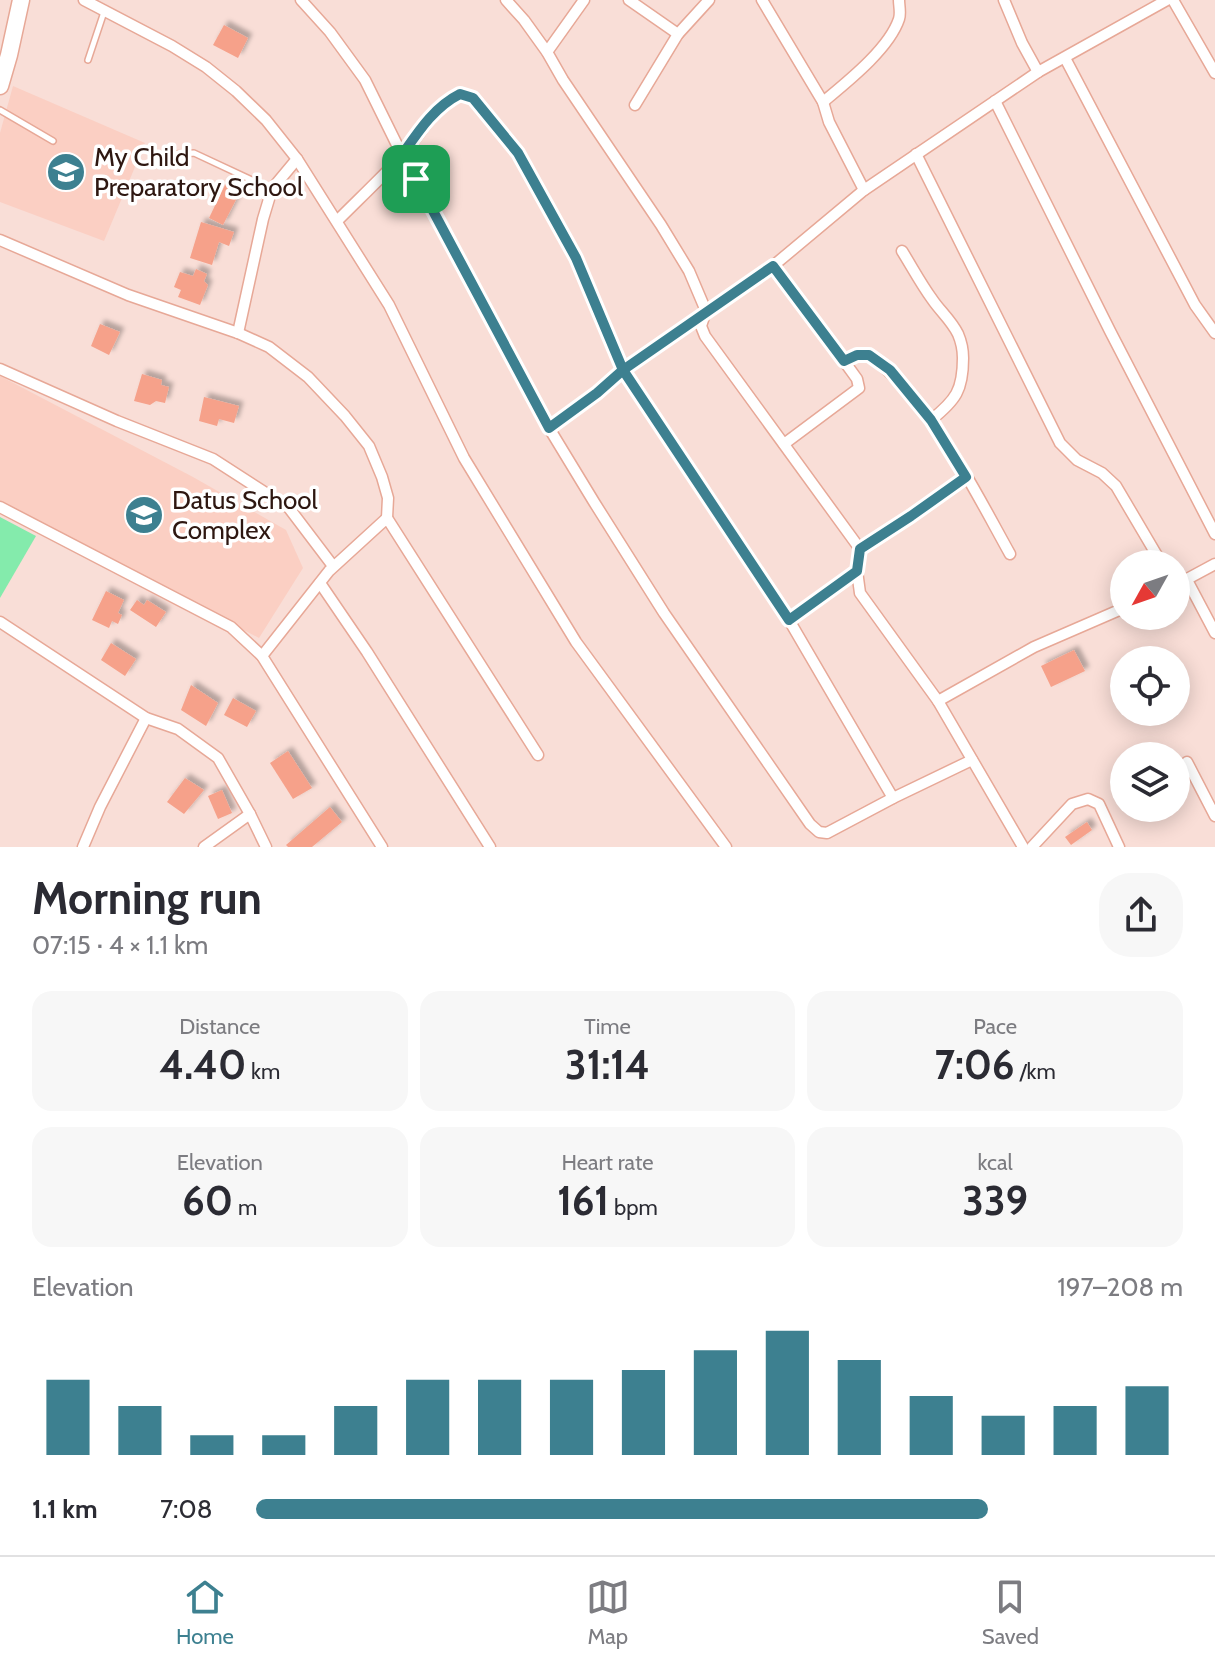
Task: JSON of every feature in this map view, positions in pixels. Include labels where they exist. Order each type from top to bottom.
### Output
[{"type":"main road","points":[[0,86],[4,54],[21,0]]},
{"type":"street","points":[[84,0],[206,67],[266,120],[297,159],[389,305],[464,458],[576,642],[726,847]]},
{"type":"street","points":[[301,0],[330,32],[365,80],[549,428],[664,613],[810,824],[819,832],[827,833],[972,760]]},
{"type":"street","points":[[506,0],[547,52],[689,271],[706,311],[701,326],[705,336],[860,549],[857,571],[860,593],[938,701],[1023,847]]},
{"type":"street","points":[[547,52],[584,0]]},
{"type":"street","points":[[629,0],[678,34]]},
{"type":"street","points":[[635,105],[678,34],[709,0]]},
{"type":"street","points":[[762,0],[823,102],[829,122],[864,190]]},
{"type":"street","points":[[823,102],[869,62],[887,40],[900,17],[899,0]]},
{"type":"street","points":[[1004,0],[1038,72]]},
{"type":"street","points":[[549,428],[623,370],[773,266],[864,190],[916,154],[1038,72],[1170,0],[1215,73]]},
{"type":"street","points":[[1065,58],[1195,305],[1215,333]]},
{"type":"street","points":[[337,221],[402,155],[427,120],[451,98],[460,94],[473,98],[518,153],[551,211],[576,258],[623,370],[789,620],[893,798]]},
{"type":"street","points":[[995,101],[1215,534]]},
{"type":"street","points":[[916,154],[1060,443],[1077,460],[1102,473],[1116,486],[1155,550]]},
{"type":"street","points":[[238,333],[272,189],[297,159]]},
{"type":"street","points":[[0,240],[128,295],[238,333],[269,347],[308,377],[369,446],[388,498],[387,518],[538,755]]},
{"type":"street","points":[[902,251],[959,336],[963,351],[963,379],[957,393],[945,409],[931,420]]},
{"type":"street","points":[[773,266],[857,379],[859,388],[784,444]]},
{"type":"street","points":[[844,361],[857,355],[869,355],[890,370],[931,420],[1010,554]]},
{"type":"street","points":[[0,369],[213,459],[289,508],[333,566]]},
{"type":"street","points":[[860,549],[966,477]]},
{"type":"street","points":[[0,507],[231,627],[262,656],[382,847]]},
{"type":"street","points":[[262,656],[333,566],[387,518]]},
{"type":"street","points":[[1190,578],[1215,564]]},
{"type":"street","points":[[789,620],[857,571]]},
{"type":"street","points":[[320,583],[490,847]]},
{"type":"street","points":[[1190,596],[1215,633]]},
{"type":"street","points":[[938,701],[1034,647],[1110,614]]},
{"type":"street","points":[[0,622],[146,718],[178,729],[218,758],[266,847]]},
{"type":"street","points":[[83,847],[146,718]]},
{"type":"street","points":[[1190,768],[1215,816]]},
{"type":"street","points":[[1032,847],[1072,804],[1088,799],[1099,804],[1119,847]]},
{"type":"street","points":[[204,847],[250,814]]},
{"type":"lane","points":[[88,60],[105,11]]},
{"type":"lane","points":[[0,110],[53,141]]},
{"type":"lane","points":[[158,155],[194,153],[272,189]]},
{"type":"shaded area","name":"My Child Preparatory School","points":[[13,86],[145,143],[104,241],[0,202],[0,133]]},
{"type":"shaded area","name":"Datus School Complex","points":[[0,376],[193,477],[286,530],[303,568],[259,638],[0,501]]},
{"type":"green space","points":[[0,517],[36,536],[0,598]]},
{"type":"building","points":[[224,25],[248,38],[238,58],[213,45]]},
{"type":"building","points":[[226,183],[241,190],[223,225],[209,218]]},
{"type":"building","points":[[201,222],[234,232],[229,246],[219,242],[212,265],[190,258]]},
{"type":"building","points":[[196,269],[207,274],[204,281],[208,285],[200,305],[178,297],[181,290],[174,287],[180,272],[193,276]]},
{"type":"building","points":[[100,324],[120,332],[109,355],[91,346]]},
{"type":"building","points":[[142,374],[162,380],[161,385],[169,387],[165,403],[156,401],[150,405],[134,401]]},
{"type":"building","points":[[204,397],[239,406],[234,423],[219,419],[217,426],[199,421]]},
{"type":"building","points":[[106,591],[124,600],[118,613],[122,615],[118,624],[112,621],[109,628],[92,620]]},
{"type":"building","points":[[137,600],[144,605],[147,600],[166,612],[156,627],[130,610]]},
{"type":"building","points":[[111,643],[136,659],[125,676],[101,660]]},
{"type":"building","points":[[1074,650],[1085,671],[1051,687],[1041,666]]},
{"type":"building","points":[[191,685],[218,703],[206,726],[181,710]]},
{"type":"building","points":[[233,698],[256,711],[247,727],[224,715]]},
{"type":"building","points":[[288,751],[312,788],[293,799],[270,763]]},
{"type":"building","points":[[185,778],[204,790],[184,814],[167,802]]},
{"type":"building","points":[[222,790],[232,813],[218,819],[208,796]]},
{"type":"building","points":[[330,807],[342,822],[312,847],[286,845]]},
{"type":"building","points":[[1087,822],[1092,830],[1071,845],[1065,837]]},
{"type":"place","name":"My Child Preparatory School","points":[[66,172]]},
{"type":"place","name":"Datus School Complex","points":[[144,515]]},
{"type":"route","points":[[416,179],[402,155],[427,120],[451,98],[460,94],[473,98],[518,153],[551,211],[576,258],[623,370],[789,620],[857,571],[860,549],[966,477],[931,420],[890,370],[869,355],[857,355],[844,361],[773,266],[623,370],[549,428],[416,179]]}]
